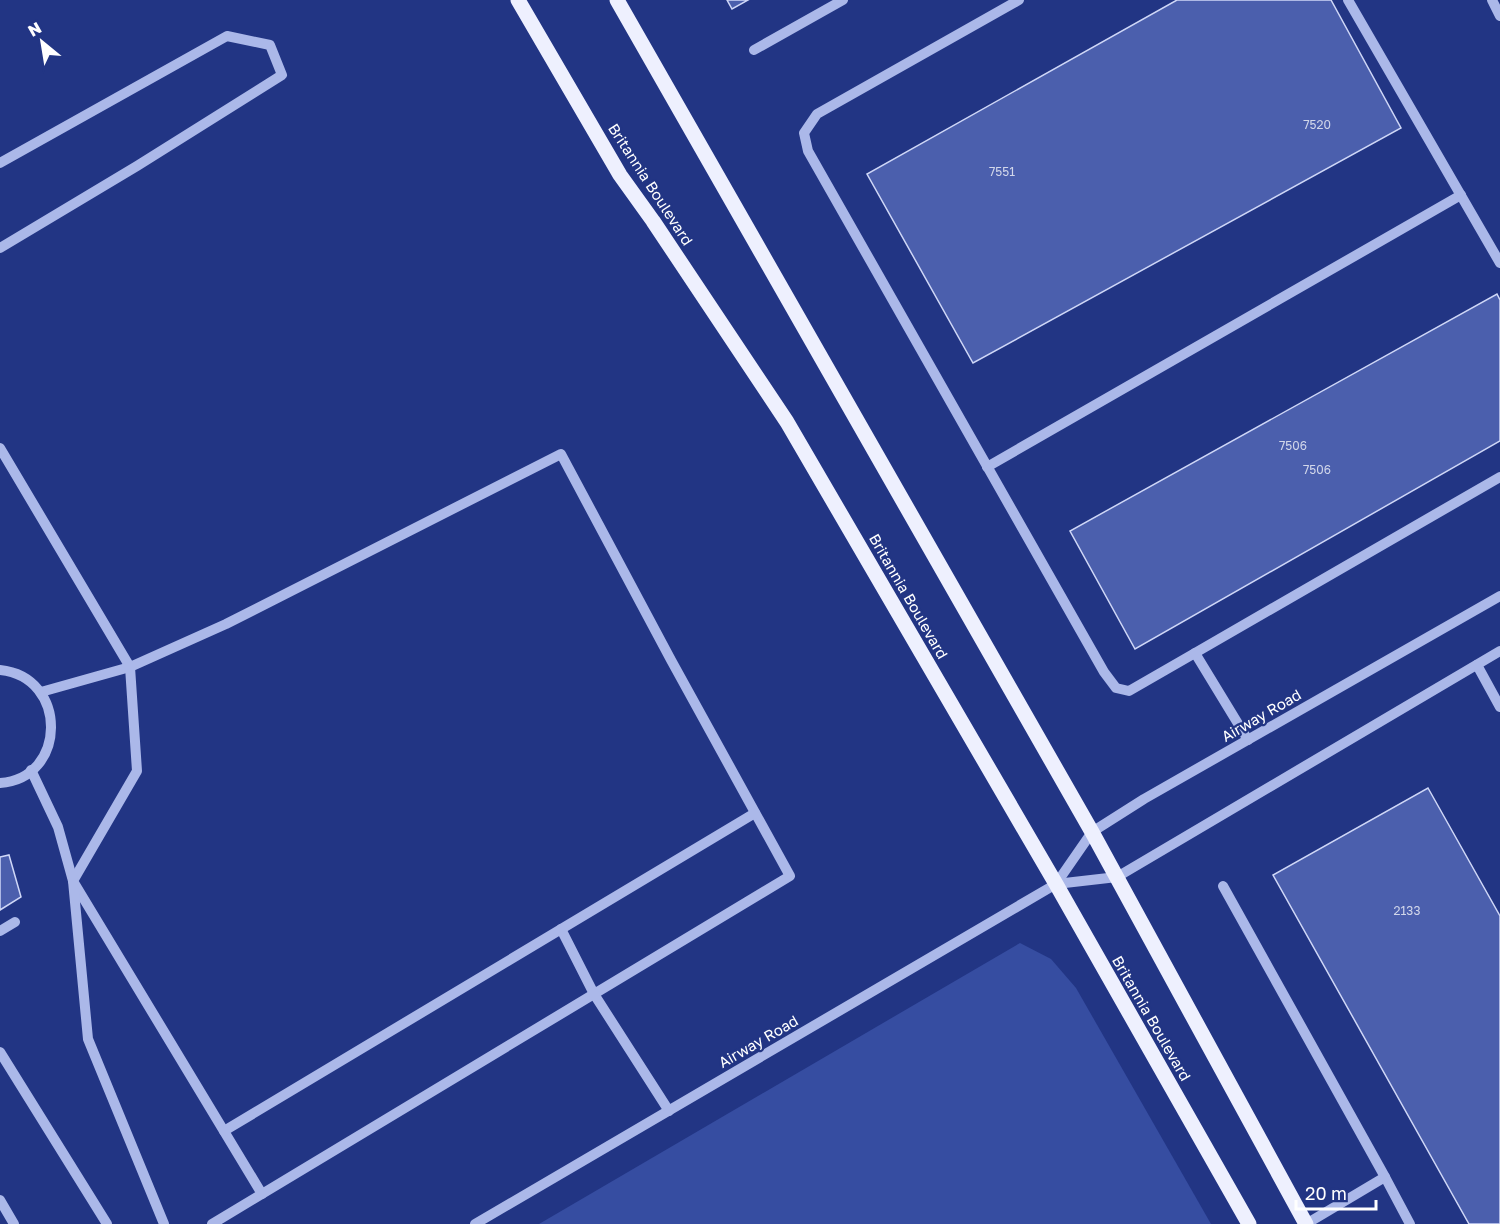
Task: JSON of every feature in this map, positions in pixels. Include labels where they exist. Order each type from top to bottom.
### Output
[{"type":"main road","name":"Britannia Boulevard","points":[[518,0],[620,175],[787,422],[1056,884],[1249,1224]]},
{"type":"main road","points":[[617,0],[1092,832],[1306,1224]]},
{"type":"street","points":[[754,50],[843,0]]},
{"type":"street","points":[[1019,0],[817,114],[804,133],[808,151],[1104,672],[1116,688],[1129,691],[1500,477]]},
{"type":"street","points":[[1348,0],[1500,263]]},
{"type":"street","points":[[1492,0],[1500,16]]},
{"type":"street","points":[[0,163],[227,36],[270,45],[282,75],[0,248]]},
{"type":"street","points":[[987,466],[1461,195]]},
{"type":"street","points":[[0,448],[130,667],[137,771],[74,881]]},
{"type":"street","points":[[41,692],[130,667],[226,624],[561,454],[790,876],[212,1224]]},
{"type":"street","name":"Airway Road","points":[[1056,884],[1092,832],[1143,799],[1500,596]]},
{"type":"street","name":"Airway Road","points":[[475,1224],[1056,884],[1117,877],[1500,651]]},
{"type":"street","points":[[1195,653],[1248,740]]},
{"type":"street","points":[[1477,665],[1500,706]]},
{"type":"street","points":[[0,670],[10,670],[27,678],[41,692],[50,708],[52,728],[48,746],[39,763],[24,775],[0,783]]},
{"type":"street","points":[[31,770],[58,827],[74,881],[88,1039],[164,1224]]},
{"type":"street","points":[[224,1131],[755,813]]},
{"type":"street","points":[[74,881],[262,1194]]},
{"type":"street","points":[[1223,886],[1410,1224]]},
{"type":"street","points":[[0,931],[15,922]]},
{"type":"street","points":[[561,929],[594,994],[669,1111]]},
{"type":"street","points":[[0,1052],[107,1224]]},
{"type":"street","points":[[1306,1224],[1384,1177]]},
{"type":"street","points":[[0,1200],[14,1224]]},
{"type":"shaded area","points":[[1020,943],[1051,959],[1076,988],[1211,1224],[539,1224]]},
{"type":"building","points":[[727,0],[748,0],[732,9]]},
{"type":"building","points":[[1177,0],[1331,0],[1401,128],[973,363],[867,174]]},
{"type":"building","points":[[1497,294],[1500,300],[1500,441],[1135,649],[1070,531]]},
{"type":"building","points":[[1428,788],[1500,916],[1500,1224],[1469,1224],[1273,875]]},
{"type":"building","points":[[9,855],[21,897],[0,910],[0,857]]}]
